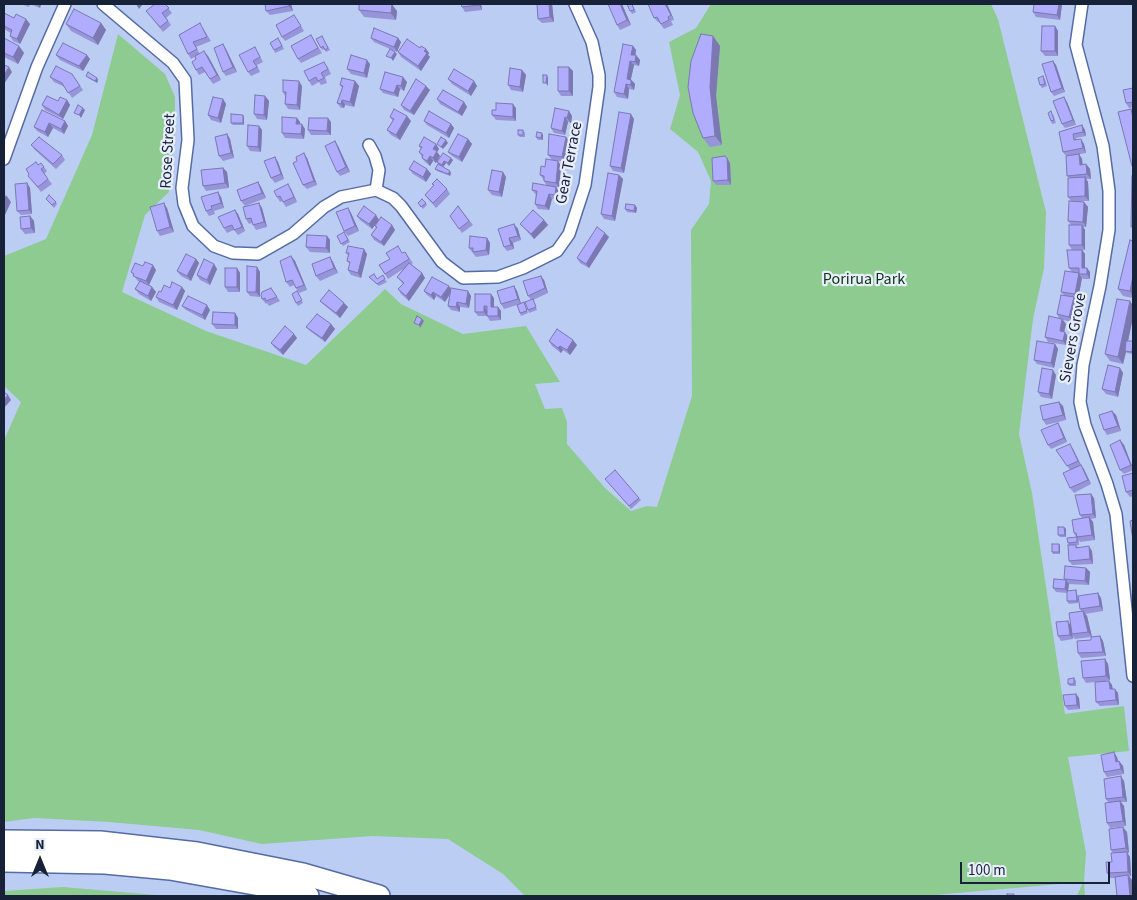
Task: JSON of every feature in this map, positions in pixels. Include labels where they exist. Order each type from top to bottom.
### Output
[{"type":"highway","points":[[4,841],[100,842],[189,852],[303,874],[379,896]]},
{"type":"highway","points":[[4,861],[105,863],[170,869],[260,885],[308,896]]},
{"type":"street","points":[[4,159],[37,68],[65,4]]},
{"type":"street","name":"Rose Street","points":[[103,4],[173,64],[185,80],[188,140],[182,188],[184,204],[193,226],[207,242],[218,249],[233,253],[258,254],[293,234],[324,207],[341,197],[376,190]]},
{"type":"street","name":"Gear Terrace","points":[[376,190],[393,198],[401,206],[442,262],[463,278],[498,277],[523,268],[557,251],[569,234],[586,185],[599,87],[598,67],[592,42],[575,4]]},
{"type":"street","name":"Sievers Grove","points":[[1082,4],[1076,45],[1103,146],[1109,191],[1109,230],[1100,286],[1083,365],[1080,402],[1087,432],[1112,498],[1128,576],[1133,676]]},
{"type":"street","points":[[369,145],[379,170],[376,190]]},
{"type":"green space","name":"Porirua Park","points":[[711,4],[991,4],[998,19],[1046,212],[1044,268],[1033,319],[1019,434],[1032,493],[1065,714],[1124,706],[1129,751],[1068,757],[1086,853],[1085,896],[1077,896],[1083,882],[923,896],[525,896],[503,874],[448,839],[372,836],[262,844],[199,830],[109,822],[34,818],[4,822],[4,451],[5,438],[21,402],[4,386],[4,256],[46,239],[92,135],[118,34],[165,74],[175,97],[175,137],[169,192],[145,215],[122,292],[206,331],[306,365],[385,289],[401,304],[463,334],[526,326],[560,382],[535,384],[545,409],[562,408],[567,422],[567,444],[605,488],[631,511],[647,506],[657,507],[692,396],[691,230],[709,204],[711,181],[698,152],[670,129],[680,95],[669,42],[696,28]]},
{"type":"green space","points":[[63,887],[167,896],[4,896],[4,891]]},
{"type":"building","points":[[155,4],[165,4],[169,8],[162,13],[168,21],[160,27],[146,11]]},
{"type":"building","points":[[265,4],[289,4],[289,6],[266,11]]},
{"type":"building","points":[[359,4],[392,4],[391,13],[359,10]]},
{"type":"building","points":[[461,4],[479,4],[479,5],[462,7]]},
{"type":"building","points":[[537,4],[549,4],[550,17],[538,19]]},
{"type":"building","points":[[608,4],[620,4],[627,20],[617,25]]},
{"type":"building","points":[[627,4],[632,4],[634,10],[630,11]]},
{"type":"building","points":[[648,4],[665,4],[671,15],[668,17],[669,20],[661,24],[657,17],[654,18]]},
{"type":"building","points":[[1034,4],[1059,4],[1057,15],[1033,12]]},
{"type":"building","points":[[74,9],[101,23],[93,38],[66,24]]},
{"type":"building","points":[[4,13],[14,18],[16,14],[26,19],[17,39],[10,36],[12,30],[4,26]]},
{"type":"building","points":[[294,15],[301,26],[282,37],[276,25]]},
{"type":"building","points":[[200,23],[207,37],[193,42],[197,49],[188,54],[179,35]]},
{"type":"building","points":[[1042,26],[1055,26],[1055,51],[1041,51]]},
{"type":"building","points":[[374,28],[398,38],[394,47],[371,38]]},
{"type":"building","points":[[701,34],[713,36],[710,87],[715,136],[703,138],[693,113],[688,87],[691,61]]},
{"type":"building","points":[[311,35],[318,48],[298,59],[291,46]]},
{"type":"building","points":[[322,36],[328,48],[325,50],[323,46],[321,48],[316,39]]},
{"type":"building","points":[[4,38],[19,46],[13,57],[4,53]]},
{"type":"building","points":[[278,38],[282,46],[274,50],[270,43]]},
{"type":"building","points":[[407,39],[420,48],[421,46],[426,49],[424,51],[427,53],[418,66],[398,52]]},
{"type":"building","points":[[63,43],[87,55],[79,66],[56,55]]},
{"type":"building","points":[[223,44],[233,67],[223,72],[214,48]]},
{"type":"building","points":[[623,44],[633,46],[631,55],[636,55],[635,62],[630,61],[627,79],[631,80],[631,85],[626,84],[624,94],[614,92]]},
{"type":"building","points":[[255,47],[260,57],[253,61],[257,67],[248,72],[239,55]]},
{"type":"building","points":[[390,49],[395,52],[391,58],[386,56]]},
{"type":"building","points":[[204,51],[217,75],[210,79],[202,67],[196,70],[192,62],[196,59],[195,56]]},
{"type":"building","points":[[351,55],[367,60],[364,73],[347,69]]},
{"type":"building","points":[[1053,61],[1062,88],[1051,92],[1042,64]]},
{"type":"building","points":[[324,62],[328,69],[321,73],[324,78],[318,81],[316,77],[309,81],[304,71]]},
{"type":"building","points":[[4,65],[9,67],[4,75]]},
{"type":"building","points":[[56,66],[72,74],[80,86],[68,93],[62,83],[50,77]]},
{"type":"building","points":[[558,67],[569,67],[569,91],[558,91]]},
{"type":"building","points":[[510,68],[522,70],[520,87],[508,85]]},
{"type":"building","points":[[454,69],[474,81],[468,91],[448,79]]},
{"type":"building","points":[[88,72],[97,78],[95,81],[86,76]]},
{"type":"building","points":[[385,72],[403,77],[401,86],[397,85],[394,93],[380,89]]},
{"type":"building","points":[[543,75],[547,75],[546,83],[543,83]]},
{"type":"building","points":[[1043,76],[1045,84],[1040,85],[1038,78]]},
{"type":"building","points":[[342,78],[355,81],[350,102],[342,100],[341,104],[337,103],[343,86],[340,85]]},
{"type":"building","points":[[416,79],[426,86],[410,111],[401,105]]},
{"type":"building","points":[[283,80],[299,81],[297,105],[285,104],[286,92],[283,92]]},
{"type":"building","points":[[1133,88],[1133,102],[1126,103],[1123,90]]},
{"type":"building","points":[[443,90],[464,102],[458,112],[437,99]]},
{"type":"building","points":[[255,95],[265,96],[264,115],[254,114]]},
{"type":"building","points":[[47,96],[58,101],[60,97],[67,100],[59,115],[42,105]]},
{"type":"building","points":[[213,97],[223,99],[218,118],[208,115]]},
{"type":"building","points":[[1064,97],[1073,120],[1062,124],[1053,101]]},
{"type":"building","points":[[496,103],[513,104],[513,117],[492,115],[492,110],[496,110]]},
{"type":"building","points":[[78,105],[83,108],[79,115],[74,113]]},
{"type":"building","points":[[555,108],[569,111],[567,118],[565,117],[562,131],[551,128]]},
{"type":"building","points":[[394,109],[407,116],[396,135],[387,130],[394,119],[390,117]]},
{"type":"building","points":[[1131,109],[1133,118],[1133,166],[1118,112]]},
{"type":"building","points":[[42,110],[65,121],[61,129],[49,123],[45,132],[34,127]]},
{"type":"building","points":[[429,111],[451,124],[446,133],[424,121]]},
{"type":"building","points":[[1051,111],[1054,120],[1051,121],[1048,113]]},
{"type":"building","points":[[619,112],[631,114],[621,168],[610,166]]},
{"type":"building","points":[[231,114],[243,115],[243,123],[231,123]]},
{"type":"building","points":[[282,117],[297,118],[296,124],[302,124],[301,134],[282,133]]},
{"type":"building","points":[[309,118],[328,118],[327,131],[308,130]]},
{"type":"building","points":[[248,125],[259,126],[258,147],[247,146]]},
{"type":"building","points":[[1082,125],[1083,132],[1073,134],[1074,140],[1081,139],[1083,148],[1063,152],[1059,132]]},
{"type":"building","points":[[518,130],[523,130],[523,135],[518,135]]},
{"type":"building","points":[[537,132],[542,133],[541,138],[536,137]]},
{"type":"building","points":[[227,134],[231,153],[219,156],[215,137]]},
{"type":"building","points":[[458,134],[468,139],[459,157],[448,152]]},
{"type":"building","points":[[549,134],[566,137],[562,157],[548,155]]},
{"type":"building","points":[[39,137],[62,155],[53,164],[31,145]]},
{"type":"building","points":[[424,137],[436,144],[433,149],[437,151],[433,158],[430,156],[427,161],[422,158],[423,155],[419,152],[422,147],[419,146]]},
{"type":"building","points":[[441,137],[446,140],[441,147],[437,144]]},
{"type":"building","points":[[335,141],[346,167],[337,172],[325,146]]},
{"type":"building","points":[[304,153],[314,181],[303,185],[293,163],[297,161],[296,157]]},
{"type":"building","points":[[443,153],[451,158],[448,163],[444,161],[442,165],[437,162]]},
{"type":"building","points":[[1079,154],[1080,165],[1086,164],[1087,174],[1067,176],[1066,156]]},
{"type":"building","points":[[725,156],[727,158],[728,180],[713,181],[712,158]]},
{"type":"building","points":[[275,157],[281,174],[271,178],[264,161]]},
{"type":"building","points":[[546,159],[558,161],[556,183],[544,181],[544,176],[540,175],[541,166],[545,167]]},
{"type":"building","points":[[414,161],[427,169],[423,177],[409,169]]},
{"type":"building","points":[[36,162],[38,165],[41,163],[44,167],[41,169],[48,179],[38,187],[28,176],[29,174],[26,169]]},
{"type":"building","points":[[438,164],[450,171],[448,174],[435,169]]},
{"type":"building","points":[[223,168],[225,183],[203,186],[201,170]]},
{"type":"building","points":[[492,170],[503,172],[499,192],[488,190]]},
{"type":"building","points":[[608,173],[619,175],[612,216],[601,214]]},
{"type":"building","points":[[1132,176],[1133,227],[1131,227]]},
{"type":"building","points":[[1085,177],[1085,196],[1068,197],[1068,178]]},
{"type":"building","points":[[437,179],[447,189],[433,203],[425,195]]},
{"type":"building","points":[[258,182],[262,193],[241,201],[237,190]]},
{"type":"building","points":[[27,183],[29,210],[17,211],[15,184]]},
{"type":"building","points":[[533,183],[556,187],[555,195],[549,194],[545,206],[535,204],[537,191],[532,190]]},
{"type":"building","points":[[288,184],[294,197],[283,202],[274,191]]},
{"type":"building","points":[[218,192],[221,203],[211,206],[212,209],[206,211],[201,197]]},
{"type":"building","points":[[49,195],[56,202],[52,205],[46,199]]},
{"type":"building","points":[[422,199],[426,203],[421,207],[418,203]]},
{"type":"building","points":[[1069,201],[1084,202],[1083,222],[1068,221]]},
{"type":"building","points":[[164,203],[170,227],[157,231],[150,207]]},
{"type":"building","points":[[259,203],[264,222],[253,225],[251,218],[246,219],[243,207]]},
{"type":"building","points":[[626,204],[635,205],[634,211],[625,209]]},
{"type":"building","points":[[364,206],[376,215],[369,224],[357,216]]},
{"type":"building","points":[[458,206],[469,221],[459,229],[450,216]]},
{"type":"building","points":[[348,208],[355,226],[344,231],[336,212]]},
{"type":"building","points":[[235,210],[242,227],[234,230],[232,225],[224,228],[218,217]]},
{"type":"building","points":[[533,210],[544,220],[531,234],[520,224]]},
{"type":"building","points":[[30,216],[31,228],[21,229],[20,217]]},
{"type":"building","points":[[381,217],[392,225],[381,242],[371,235]]},
{"type":"building","points":[[514,224],[518,236],[509,238],[511,245],[504,247],[498,229]]},
{"type":"building","points":[[1069,225],[1082,225],[1082,245],[1069,245]]},
{"type":"building","points":[[597,227],[605,233],[586,264],[577,258]]},
{"type":"building","points":[[344,232],[348,240],[341,244],[337,236]]},
{"type":"building","points":[[307,235],[327,236],[326,248],[306,247]]},
{"type":"building","points":[[470,236],[487,238],[486,250],[473,252],[473,248],[469,248]]},
{"type":"building","points":[[1130,240],[1133,241],[1133,276],[1130,291],[1118,289]]},
{"type":"building","points":[[348,246],[364,249],[358,273],[348,270],[350,262],[347,261],[349,253],[346,253]]},
{"type":"building","points":[[398,246],[409,259],[385,274],[379,265],[390,259],[386,253]]},
{"type":"building","points":[[1067,250],[1082,250],[1082,268],[1087,268],[1087,274],[1079,274],[1079,268],[1069,268]]},
{"type":"building","points":[[186,254],[196,259],[187,276],[177,271]]},
{"type":"building","points":[[291,256],[304,285],[296,288],[292,280],[286,282],[280,261]]},
{"type":"building","points":[[330,257],[334,268],[316,276],[312,264]]},
{"type":"building","points":[[204,259],[214,264],[207,280],[197,275]]},
{"type":"building","points":[[145,262],[153,265],[146,281],[133,276],[134,274],[131,272],[135,263],[143,266]]},
{"type":"building","points":[[409,263],[422,273],[406,296],[398,289],[404,283],[397,277]]},
{"type":"building","points":[[247,266],[257,267],[256,292],[247,292]]},
{"type":"building","points":[[225,268],[237,268],[237,287],[225,287]]},
{"type":"building","points":[[1065,271],[1079,273],[1075,294],[1061,292]]},
{"type":"building","points":[[374,274],[377,279],[383,275],[385,279],[377,284],[369,277]]},
{"type":"building","points":[[541,276],[545,288],[528,296],[523,281]]},
{"type":"building","points":[[432,277],[449,286],[441,297],[433,292],[431,295],[424,291]]},
{"type":"building","points":[[140,281],[152,287],[148,296],[135,289]]},
{"type":"building","points":[[172,282],[182,287],[173,305],[156,297],[164,285],[170,288]]},
{"type":"building","points":[[514,286],[518,299],[501,304],[497,291]]},
{"type":"building","points":[[271,288],[277,297],[266,301],[265,298],[262,299],[262,292]]},
{"type":"building","points":[[451,288],[468,291],[466,304],[457,302],[456,307],[448,306]]},
{"type":"building","points":[[329,290],[344,303],[336,313],[320,301]]},
{"type":"building","points":[[297,291],[302,300],[296,303],[292,294]]},
{"type":"building","points":[[475,294],[491,294],[491,307],[498,307],[498,316],[487,316],[487,306],[484,306],[484,312],[475,312]]},
{"type":"building","points":[[1061,295],[1074,297],[1069,317],[1057,314]]},
{"type":"building","points":[[188,296],[207,305],[202,315],[182,306]]},
{"type":"building","points":[[533,299],[536,307],[528,310],[525,302]]},
{"type":"building","points":[[1117,299],[1130,301],[1118,357],[1105,354]]},
{"type":"building","points":[[524,302],[527,311],[520,313],[517,305]]},
{"type":"building","points":[[213,312],[235,313],[235,325],[212,324]]},
{"type":"building","points":[[317,314],[331,324],[322,338],[306,327]]},
{"type":"building","points":[[417,316],[422,319],[419,325],[414,323]]},
{"type":"building","points":[[1049,316],[1062,319],[1060,331],[1065,332],[1063,341],[1045,337]]},
{"type":"building","points":[[285,326],[294,334],[280,350],[271,343]]},
{"type":"building","points":[[557,329],[573,340],[567,350],[560,346],[558,348],[549,341]]},
{"type":"building","points":[[1037,341],[1055,344],[1051,363],[1034,360]]},
{"type":"building","points":[[1126,341],[1133,341],[1132,352],[1125,351]]},
{"type":"building","points":[[1108,365],[1120,368],[1115,392],[1102,389]]},
{"type":"building","points":[[1042,368],[1053,370],[1049,394],[1038,392]]},
{"type":"building","points":[[4,392],[8,395],[4,400]]},
{"type":"building","points":[[1059,402],[1063,415],[1043,420],[1040,406]]},
{"type":"building","points":[[1112,411],[1118,426],[1104,430],[1099,415]]},
{"type":"building","points":[[1058,423],[1064,438],[1048,445],[1041,430]]},
{"type":"building","points":[[1120,440],[1131,465],[1120,470],[1110,445]]},
{"type":"building","points":[[1070,444],[1078,461],[1067,466],[1056,450]]},
{"type":"building","points":[[1081,465],[1088,480],[1070,488],[1063,473]]},
{"type":"building","points":[[615,470],[639,498],[629,506],[605,479]]},
{"type":"building","points":[[1133,473],[1133,490],[1126,492],[1122,476]]},
{"type":"building","points":[[1091,494],[1093,514],[1080,515],[1075,495]]},
{"type":"building","points":[[1089,517],[1092,535],[1077,537],[1076,533],[1074,533],[1072,520]]},
{"type":"building","points":[[1133,520],[1133,540],[1130,521]]},
{"type":"building","points":[[1058,527],[1064,527],[1065,535],[1058,535]]},
{"type":"building","points":[[1077,537],[1077,542],[1068,543],[1067,538]]},
{"type":"building","points":[[1052,544],[1059,544],[1059,552],[1052,552]]},
{"type":"building","points":[[1068,545],[1076,545],[1076,548],[1089,546],[1090,559],[1069,561]]},
{"type":"building","points":[[1065,566],[1086,568],[1085,581],[1064,579]]},
{"type":"building","points":[[1054,579],[1066,580],[1065,589],[1053,588]]},
{"type":"building","points":[[1076,590],[1077,601],[1067,601],[1067,591]]},
{"type":"building","points":[[1098,593],[1100,606],[1080,609],[1078,596]]},
{"type":"building","points":[[1083,611],[1088,632],[1072,634],[1069,613]]},
{"type":"building","points":[[1068,621],[1070,635],[1058,636],[1056,622]]},
{"type":"building","points":[[1100,636],[1103,652],[1078,653],[1077,641],[1091,640],[1091,637]]},
{"type":"building","points":[[1105,659],[1106,676],[1083,678],[1081,661]]},
{"type":"building","points":[[1074,678],[1074,684],[1068,684],[1068,679]]},
{"type":"building","points":[[1109,681],[1110,689],[1115,689],[1116,700],[1096,702],[1095,682]]},
{"type":"building","points":[[1076,694],[1077,705],[1065,706],[1063,695]]},
{"type":"building","points":[[1114,752],[1116,762],[1119,761],[1121,769],[1104,772],[1101,755]]},
{"type":"building","points":[[1121,776],[1123,797],[1106,799],[1104,779]]},
{"type":"building","points":[[1120,801],[1123,821],[1107,823],[1105,803]]},
{"type":"building","points":[[1123,827],[1126,848],[1111,850],[1109,829]]},
{"type":"building","points":[[1127,852],[1128,872],[1107,873],[1106,862],[1112,862],[1111,853]]},
{"type":"building","points":[[1128,875],[1130,896],[1117,896],[1115,877]]}]
